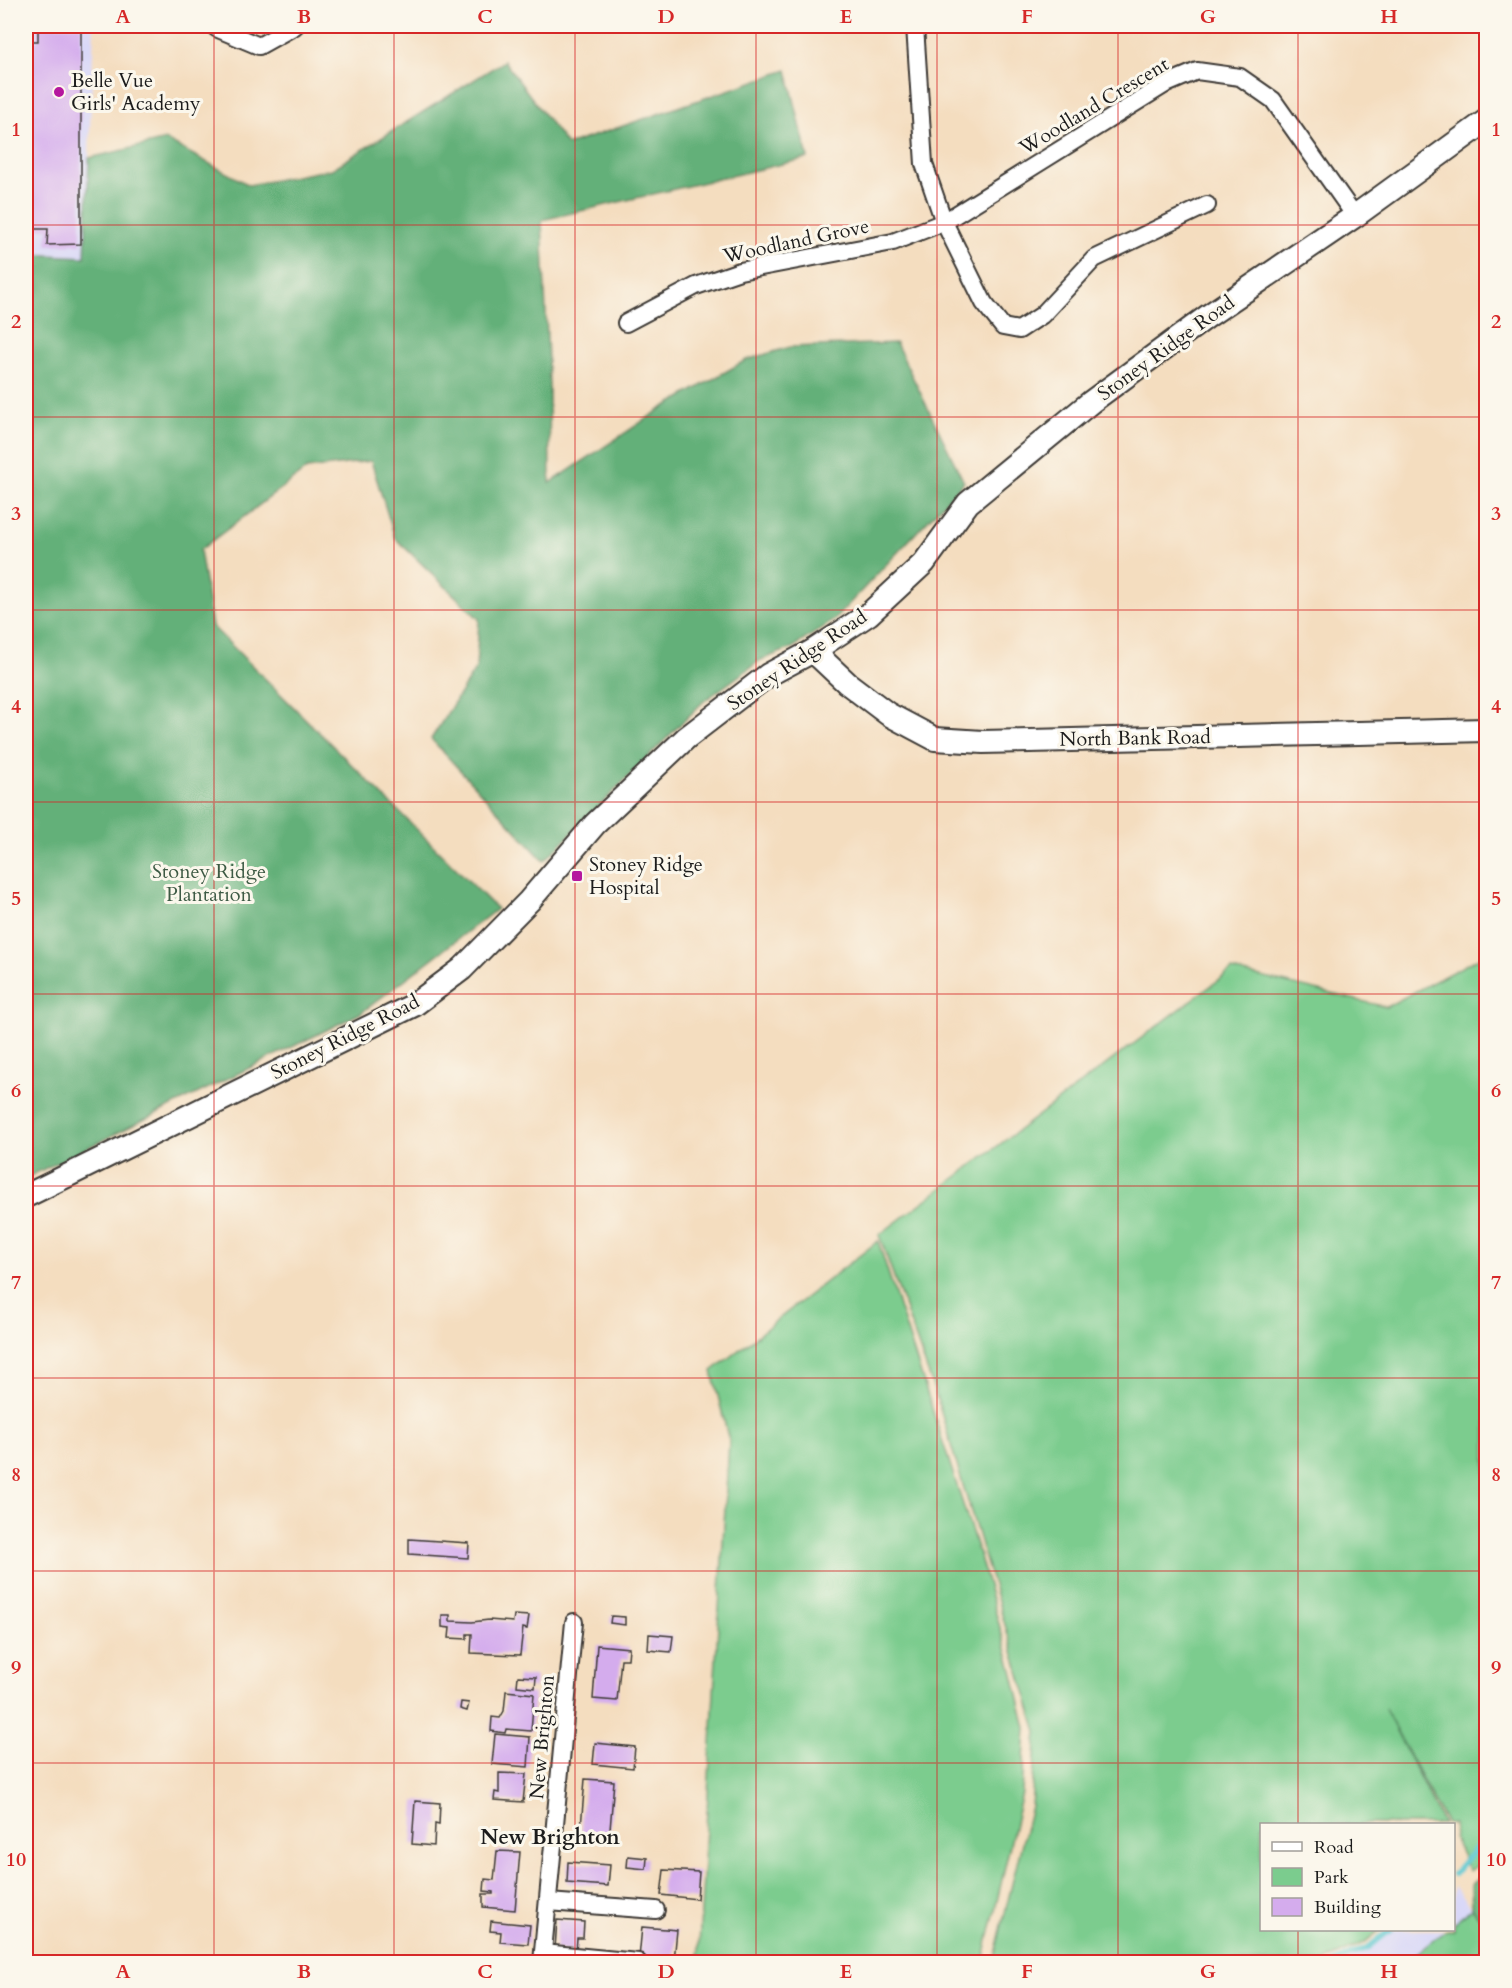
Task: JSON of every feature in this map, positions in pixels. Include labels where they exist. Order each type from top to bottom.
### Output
[{"type":"street","points":[[215,26],[259,46],[295,26]]},
{"type":"street","points":[[915,26],[924,164],[944,222],[984,303],[1003,327],[1018,330],[1042,315],[1094,259],[1208,205]]},
{"type":"street","name":"Woodland Crescent","points":[[944,222],[1164,86],[1197,71],[1240,77],[1273,100],[1355,216]]},
{"type":"street","name":"Stoney Ridge Road","points":[[26,1196],[414,1005],[462,969],[529,901],[595,824],[686,738],[768,675],[813,651],[869,614],[924,563],[968,502],[1091,402],[1208,316],[1355,216],[1486,121]]},
{"type":"street","name":"Woodland Grove","points":[[626,323],[696,286],[740,271],[893,242],[944,222]]},
{"type":"street","name":"North Bank Road","points":[[813,651],[847,683],[888,714],[935,739],[982,742],[1486,730]]},
{"type":"street","name":"New Brighton","points":[[543,1958],[574,1622]]},
{"type":"street","points":[[548,1902],[656,1910]]},
{"type":"street","points":[[543,1958],[638,1962]]},
{"type":"shaded area","name":"Belle Vue Girls' Academy","points":[[26,26],[94,26],[85,257],[26,254]]},
{"type":"shaded area","points":[[1455,1887],[1486,1925],[1486,1962],[1335,1962],[1369,1947],[1389,1931],[1455,1931]]},
{"type":"green space","name":"Stoney Ridge Plantation","points":[[504,61],[567,145],[787,70],[808,158],[542,220],[549,383],[550,483],[661,409],[746,360],[790,347],[896,343],[964,482],[834,620],[792,648],[761,660],[703,702],[544,861],[431,739],[476,668],[479,619],[395,538],[371,461],[307,469],[200,550],[212,626],[497,909],[361,1013],[26,1178],[26,254],[85,257],[89,158],[166,140],[249,185],[332,169]]},
{"type":"green space","points":[[1486,954],[1486,1858],[1470,1871],[1455,1841],[1455,1823],[1445,1823],[1385,1709],[1442,1823],[1260,1823],[1260,1931],[1379,1931],[1365,1942],[1322,1962],[993,1962],[1031,1806],[1037,1731],[935,1392],[879,1235],[1232,970],[1386,1007]]},
{"type":"green space","points":[[878,1241],[980,1557],[1026,1728],[1022,1793],[983,1962],[698,1962],[729,1441],[712,1371]]},
{"type":"green space","points":[[1486,1872],[1486,1925],[1472,1908],[1471,1885]]},
{"type":"green space","points":[[1472,1908],[1486,1925],[1486,1962],[1406,1962],[1445,1931],[1455,1931],[1455,1922]]},
{"type":"building","name":"Belle Vue Girls' Academy","points":[[38,26],[81,26],[81,244],[47,245],[48,229],[26,229],[26,41],[38,41]]},
{"type":"building","points":[[409,1539],[469,1543],[468,1558],[409,1554]]},
{"type":"building","points":[[442,1615],[450,1615],[450,1621],[472,1622],[489,1620],[513,1622],[514,1615],[529,1616],[527,1629],[523,1628],[520,1655],[471,1653],[472,1634],[467,1634],[467,1639],[449,1638],[450,1628],[442,1627]]},
{"type":"building","points":[[611,1616],[625,1617],[625,1625],[610,1623]]},
{"type":"building","points":[[649,1634],[673,1636],[671,1652],[648,1650]]},
{"type":"building","points":[[597,1645],[629,1648],[628,1659],[621,1659],[617,1701],[593,1699]]},
{"type":"building","points":[[518,1676],[536,1677],[535,1688],[517,1686]]},
{"type":"building","points":[[506,1691],[534,1694],[531,1731],[506,1729],[505,1733],[491,1731],[492,1717],[500,1718],[504,1711]]},
{"type":"building","points":[[461,1702],[469,1703],[467,1711],[460,1709]]},
{"type":"building","points":[[495,1734],[530,1737],[528,1767],[492,1764]]},
{"type":"building","points":[[595,1743],[635,1747],[633,1768],[593,1764]]},
{"type":"building","points":[[499,1773],[526,1774],[523,1802],[494,1800],[495,1792],[499,1793]]},
{"type":"building","points":[[585,1779],[614,1781],[609,1842],[580,1839]]},
{"type":"building","points":[[415,1801],[440,1803],[439,1825],[435,1824],[434,1846],[412,1844]]},
{"type":"building","points":[[497,1851],[520,1852],[515,1910],[483,1907],[483,1894],[493,1894],[493,1892],[484,1891],[485,1879],[494,1880]]},
{"type":"building","points":[[628,1856],[647,1858],[646,1869],[627,1867]]},
{"type":"building","points":[[568,1862],[610,1865],[608,1886],[567,1883]]},
{"type":"building","points":[[664,1870],[699,1872],[697,1899],[661,1895]]},
{"type":"building","points":[[557,1920],[584,1922],[583,1938],[577,1938],[576,1951],[555,1949]]},
{"type":"building","points":[[491,1921],[530,1925],[528,1944],[500,1942],[501,1932],[490,1931]]},
{"type":"building","points":[[642,1927],[677,1930],[674,1961],[639,1958]]},
{"type":"waterway","points":[[1455,1873],[1486,1837]]},
{"type":"waterway","points":[[1335,1962],[1369,1947],[1389,1931]]},
{"type":"place","name":"Belle Vue Girls' Academy","points":[[59,92]]},
{"type":"place","name":"Stoney Ridge Hospital","points":[[577,876]]},
{"type":"district","name":"New Brighton","points":[[550,1837]]}]
